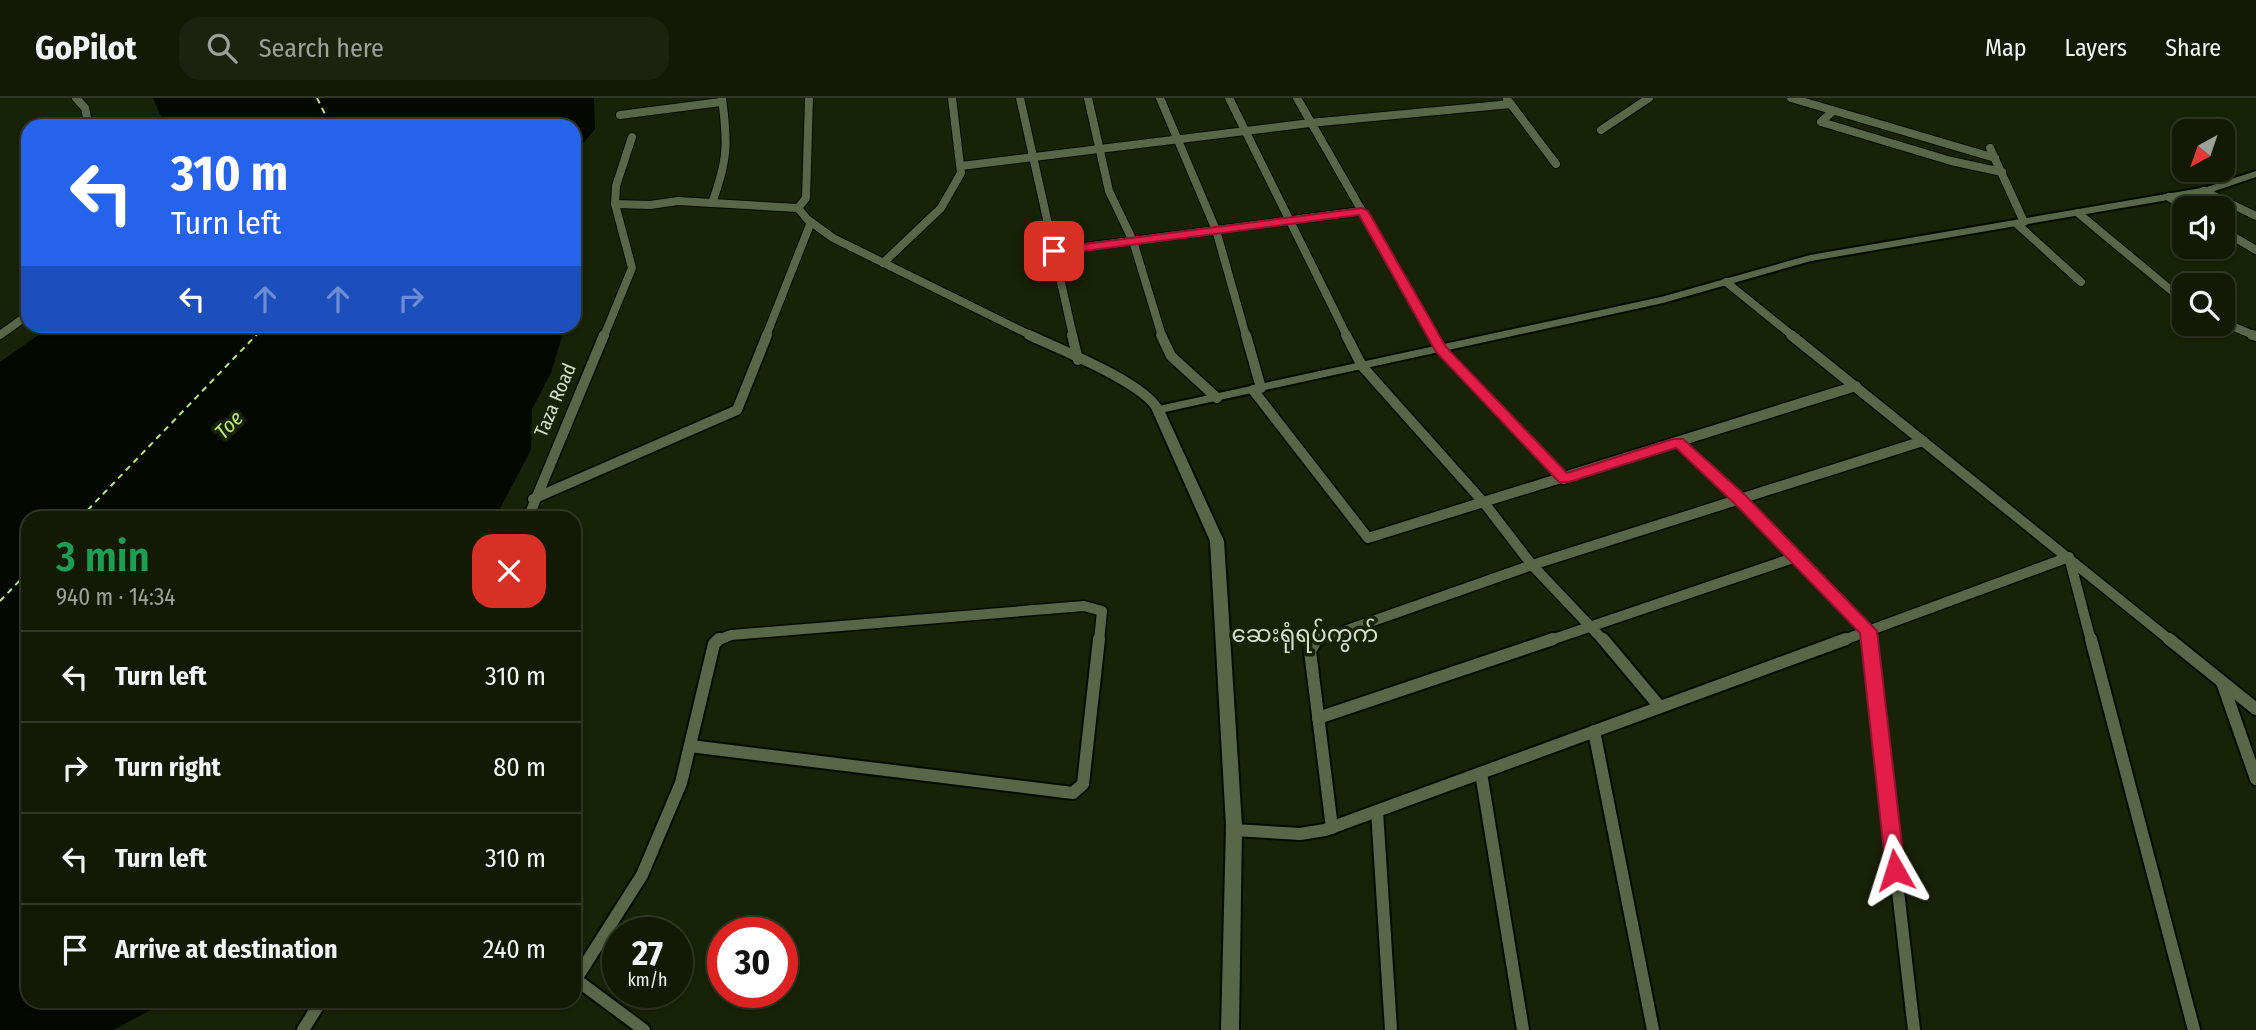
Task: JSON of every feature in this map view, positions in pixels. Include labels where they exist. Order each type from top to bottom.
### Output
[{"type":"street","points":[[76,98],[85,108],[87,119]]},
{"type":"street","points":[[798,208],[806,198],[809,99],[819,98]]},
{"type":"street","points":[[883,263],[953,192],[961,166],[952,98]]},
{"type":"street","points":[[1020,98],[1078,360]]},
{"type":"street","points":[[1088,98],[1109,191],[1133,241],[1160,333],[1171,356],[1217,398]]},
{"type":"street","points":[[1160,98],[1216,230],[1257,389],[1368,538],[1485,504],[1856,386]]},
{"type":"street","points":[[1229,98],[1362,366],[1485,504],[1532,565],[1592,626],[1660,707]]},
{"type":"street","points":[[1297,98],[1441,349],[1564,479]]},
{"type":"street","points":[[1601,130],[1649,98]]},
{"type":"street","points":[[1791,98],[1995,159]]},
{"type":"street","points":[[620,116],[721,100],[728,145],[725,166],[712,202]]},
{"type":"street","points":[[961,166],[1508,101],[1556,164]]},
{"type":"street","points":[[1832,112],[1821,121],[1951,161],[2002,172]]},
{"type":"street","name":"Taza Road","points":[[530,511],[632,268],[615,204],[616,186],[632,136]]},
{"type":"street","points":[[1990,148],[2021,223],[2081,282]]},
{"type":"street","points":[[1158,410],[1663,300],[1810,258],[2204,191],[2256,174]]},
{"type":"street","points":[[2204,191],[2256,216]]},
{"type":"street","points":[[615,204],[712,202],[798,208],[811,222],[833,238],[1130,384],[1153,400],[1217,541],[1234,830],[1230,1030]]},
{"type":"street","points":[[1054,251],[1362,211]]},
{"type":"street","points":[[2078,213],[2172,291]]},
{"type":"street","points":[[533,499],[737,410],[811,222]]},
{"type":"street","points":[[2235,238],[2256,250]]},
{"type":"street","points":[[1726,282],[2256,709]]},
{"type":"street","points":[[0,335],[21,320]]},
{"type":"street","points":[[2235,326],[2256,336]]},
{"type":"street","points":[[2246,331],[2256,328]]},
{"type":"street","points":[[1332,828],[1310,651],[1318,638],[1532,565],[1923,441]]},
{"type":"street","points":[[1678,443],[1740,500],[1868,631],[1913,1030]]},
{"type":"street","points":[[1318,718],[1797,557]]},
{"type":"street","points":[[1234,830],[1300,834],[1332,828],[2069,557]]},
{"type":"street","points":[[2069,557],[2194,1030]]},
{"type":"street","points":[[581,970],[642,875],[681,783],[713,644],[723,636],[1084,606],[1102,611],[1083,784],[1073,793],[690,746]]},
{"type":"street","points":[[2221,680],[2256,779]]},
{"type":"street","points":[[1594,731],[1653,1030]]},
{"type":"street","points":[[1482,773],[1523,1030]]},
{"type":"street","points":[[1377,811],[1391,1030]]},
{"type":"street","points":[[581,983],[644,1030]]},
{"type":"street","points":[[303,1030],[317,1008]]},
{"type":"water","points":[[153,98],[594,98],[595,129],[581,146],[581,119],[162,119]]},
{"type":"water","name":"Toe","points":[[41,333],[563,333],[551,373],[532,409],[531,450],[499,511],[21,511],[21,1008],[155,1008],[113,1030],[0,1030],[0,362]]},
{"type":"ferry route","points":[[317,98],[328,119]]},
{"type":"ferry route","points":[[87,511],[258,333]]},
{"type":"ferry route","points":[[0,601],[21,579]]},
{"type":"district","name":"ဆေးရုံရပ်ကွက်","points":[[1305,634]]},
{"type":"route","points":[[1054,251],[1362,211],[1441,349],[1564,479],[1678,443],[1740,500],[1868,631],[1895,870]]}]
